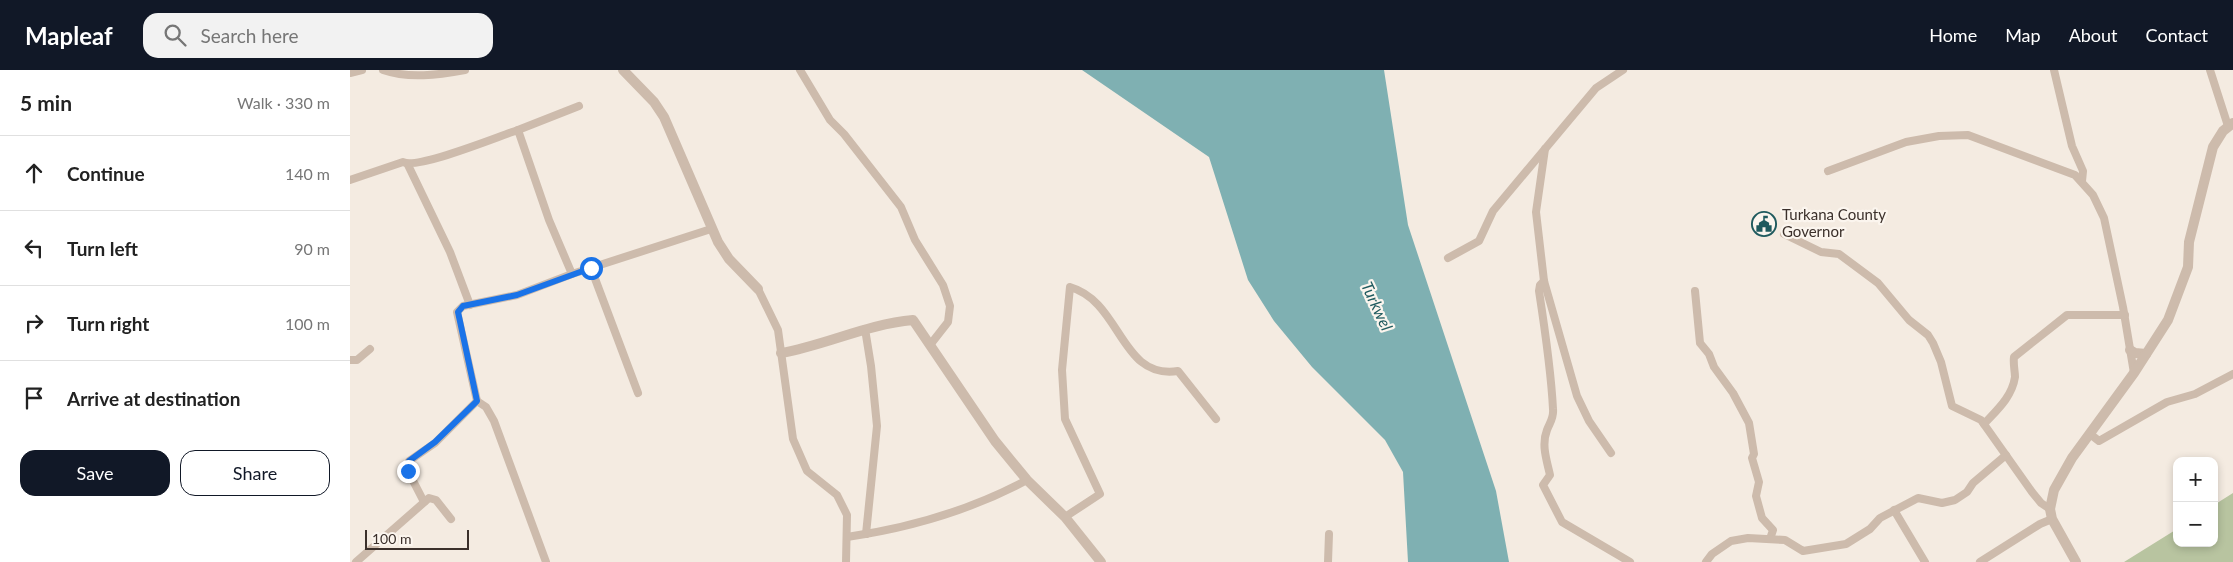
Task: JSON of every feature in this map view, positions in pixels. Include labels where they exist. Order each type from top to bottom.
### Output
[{"type":"street","points":[[350,73],[362,70]]},
{"type":"street","points":[[383,70],[397,75],[440,74],[465,70]]},
{"type":"street","points":[[623,70],[654,102],[664,117],[711,229],[729,259],[758,289],[778,330],[793,439],[807,471],[837,495],[845,507],[848,520],[846,562]]},
{"type":"street","points":[[800,70],[830,120],[844,134],[901,207],[915,240],[943,285],[950,306],[948,322],[930,345]]},
{"type":"street","points":[[1448,258],[1479,241],[1493,211],[1596,88],[1611,73],[1622,70]]},
{"type":"street","points":[[2054,70],[2072,146],[2083,172],[2082,180]]},
{"type":"street","points":[[1980,562],[2040,524],[2051,514],[2056,485],[2134,373],[2168,320],[2188,267],[2189,242],[2213,147],[2218,137],[2231,125],[2210,70]]},
{"type":"street","points":[[408,165],[430,161],[579,106]]},
{"type":"street","points":[[518,130],[549,220],[572,274]]},
{"type":"street","points":[[1828,171],[1906,142],[1939,136],[1968,135],[2068,171],[2082,180],[2099,205],[2104,218],[2125,315],[2134,373]]},
{"type":"street","points":[[1545,150],[1536,212],[1544,281],[1577,396],[1589,421],[1611,453]]},
{"type":"street","points":[[350,180],[404,162],[408,165],[450,252],[470,305]]},
{"type":"street","points":[[546,562],[494,421],[486,407],[477,401],[458,312],[463,306],[517,295],[572,274],[711,229]]},
{"type":"street","points":[[1784,234],[1821,252],[1839,254],[1878,283],[1900,307],[1908,320],[1928,335],[1941,362],[1952,406],[1961,412],[1974,415],[1984,424],[2036,498],[2051,514],[2076,562]]},
{"type":"street","points":[[591,268],[638,393]]},
{"type":"street","points":[[1544,281],[1540,284],[1540,291],[1546,347],[1551,366],[1550,389],[1553,414],[1544,444],[1550,475],[1543,485],[1562,522],[1630,562]]},
{"type":"street","points":[[1064,517],[1100,494],[1065,419],[1062,370],[1070,287],[1091,296],[1107,314],[1133,354],[1146,367],[1161,372],[1178,371],[1216,419]]},
{"type":"street","points":[[1695,291],[1700,343],[1709,354],[1717,373],[1733,393],[1749,423],[1754,454],[1752,458],[1759,482],[1756,496],[1762,518],[1773,530],[1770,539]]},
{"type":"street","points":[[1984,424],[2011,391],[2015,375],[2013,368],[2014,357],[2067,315],[2125,315]]},
{"type":"street","points":[[781,353],[822,344],[865,328],[913,320],[995,441],[1027,480],[1064,517],[1100,562]]},
{"type":"street","points":[[865,328],[877,426],[866,534]]},
{"type":"street","points":[[350,360],[357,360],[370,349]]},
{"type":"street","points":[[2130,350],[2135,353],[2146,354]]},
{"type":"street","points":[[2090,434],[2099,441],[2167,402],[2195,394],[2233,374]]},
{"type":"street","points":[[424,502],[408,471],[409,461],[435,442],[477,401]]},
{"type":"street","points":[[1706,562],[1712,554],[1731,541],[1748,538],[1785,540],[1803,550],[1846,544],[1870,529],[1880,518],[1918,498],[1942,503],[1950,502],[1967,492],[1972,483],[2006,455]]},
{"type":"street","points":[[847,537],[920,522],[982,502],[1027,480]]},
{"type":"street","points":[[356,562],[430,498],[434,499],[450,519]]},
{"type":"street","points":[[1894,510],[1925,562]]},
{"type":"street","points":[[1328,562],[1329,534]]},
{"type":"green space","points":[[2233,493],[2233,562],[2124,562],[2173,531],[2173,547],[2218,547],[2218,502]]},
{"type":"water","name":"Turkwel","points":[[1082,70],[1384,70],[1408,225],[1496,491],[1509,562],[1408,562],[1403,472],[1385,440],[1312,367],[1274,321],[1248,280],[1209,157]]},
{"type":"place","name":"Turkana County Governor","points":[[1764,224]]},
{"type":"route","points":[[408,471],[409,461],[435,442],[476,405],[477,396],[458,319],[458,312],[463,306],[517,295],[591,268]]}]
